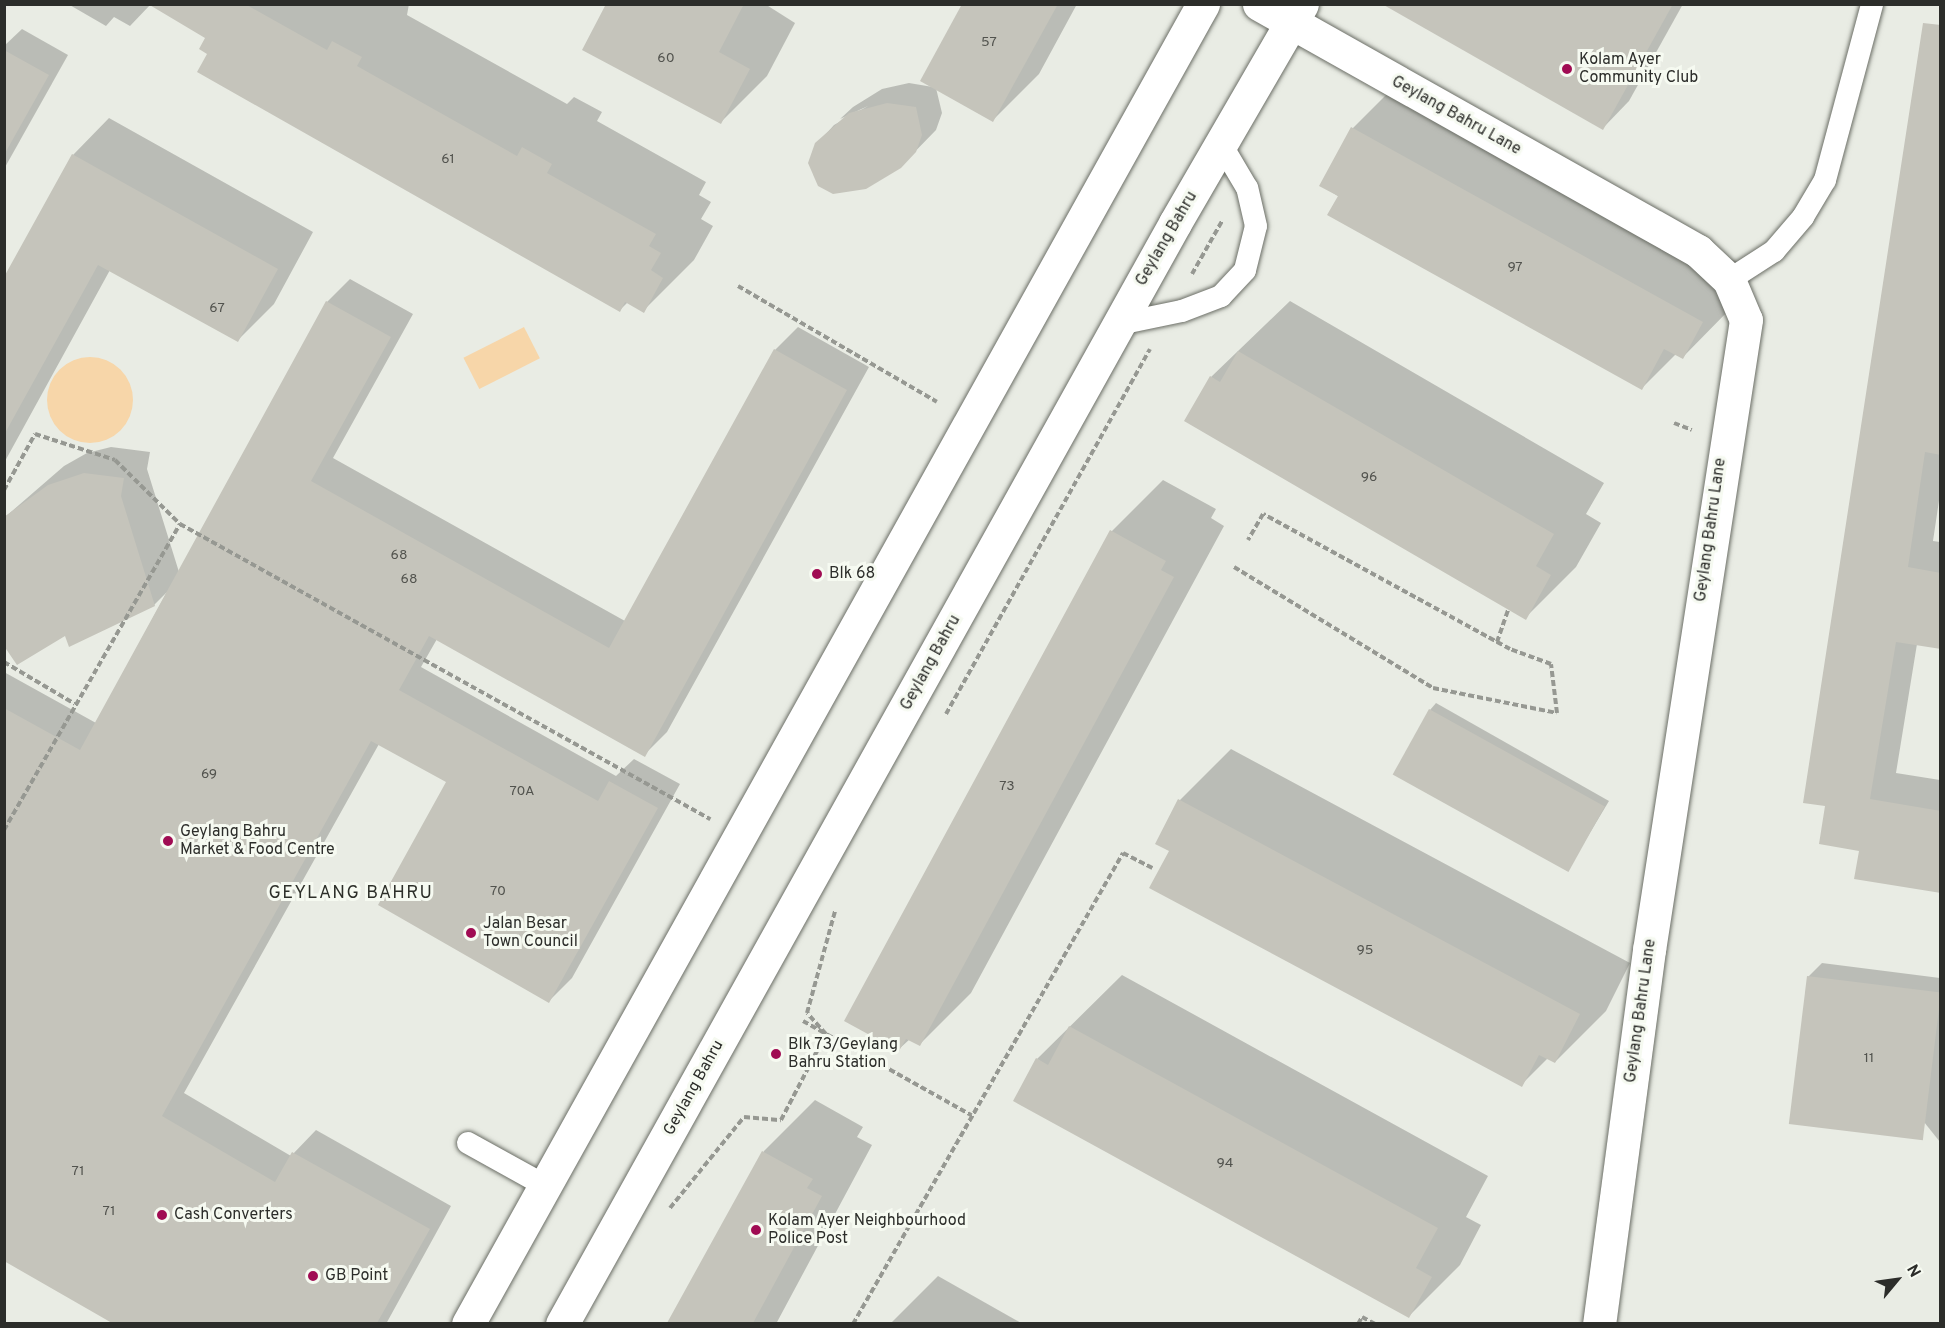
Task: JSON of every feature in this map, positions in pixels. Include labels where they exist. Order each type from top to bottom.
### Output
[{"type":"main road","points":[[468,1323],[542,1184],[1203,4]]},
{"type":"main road","name":"Geylang Bahru Lane","points":[[1259,4],[1297,14],[1698,251],[1729,280],[1746,320],[1652,927],[1599,1323]]},
{"type":"main road","name":"Geylang Bahru","points":[[562,1323],[1119,324],[1297,14]]},
{"type":"lane","points":[[1729,280],[1774,251],[1803,217],[1824,180],[1872,4]]},
{"type":"lane","points":[[1119,324],[1170,314],[1221,296],[1245,270],[1256,226],[1244,182],[1221,144]]},
{"type":"lane","points":[[468,1143],[542,1184]]},
{"type":"path","points":[[944,718],[1244,182]]},
{"type":"path","points":[[738,286],[937,402]]},
{"type":"path","points":[[4,490],[35,434],[122,465],[180,524],[714,821]]},
{"type":"path","points":[[1234,567],[1433,687],[1557,713],[1551,663],[1497,642],[1263,514],[1248,540]]},
{"type":"path","points":[[4,830],[180,524]]},
{"type":"path","points":[[1497,642],[1508,610]]},
{"type":"path","points":[[4,662],[75,704]]},
{"type":"path","points":[[853,1323],[1123,853],[1152,868]]},
{"type":"path","points":[[826,1034],[807,1012],[837,906]]},
{"type":"path","points":[[803,1021],[971,1115]]},
{"type":"path","points":[[667,1212],[744,1117],[781,1120],[826,1034]]},
{"type":"path","points":[[1358,1323],[1362,1317],[1375,1323]]},
{"type":"shaded area","points":[[524,327],[540,358],[479,389],[463,358]]},
{"type":"shaded area","points":[[82,357],[98,357],[121,369],[130,383],[133,400],[130,417],[121,431],[98,443],[82,443],[66,436],[54,424],[47,408],[47,392],[54,376],[66,364]]},
{"type":"building","points":[[148,4],[245,4],[327,50],[332,41],[362,57],[357,66],[517,156],[522,147],[552,164],[547,173],[656,234],[649,246],[661,253],[651,270],[663,278],[644,313],[625,302],[620,312],[197,72],[207,54],[199,49],[205,38]]},
{"type":"building","points":[[606,4],[744,4],[719,52],[750,69],[721,124],[582,50]]},
{"type":"building","points":[[962,4],[1058,4],[993,122],[920,81]]},
{"type":"building","name":"Kolam Ayer Community Club","points":[[1382,4],[1673,4],[1603,130]]},
{"type":"building","points":[[1923,23],[1941,25],[1941,455],[1925,452],[1908,567],[1941,573],[1941,649],[1896,642],[1870,799],[1941,811],[1941,893],[1854,879],[1859,851],[1819,844],[1825,806],[1803,803]]},
{"type":"building","points":[[4,50],[49,75],[4,155]]},
{"type":"building","points":[[887,103],[916,107],[922,135],[916,152],[901,168],[866,189],[833,194],[818,186],[808,163],[815,143],[849,113]]},
{"type":"building","points":[[1351,127],[1703,322],[1683,359],[1664,349],[1642,390],[1327,215],[1338,196],[1319,186]]},
{"type":"building","points":[[72,154],[278,269],[238,342],[98,265],[4,435],[4,277]]},
{"type":"building","points":[[326,301],[391,337],[311,481],[609,648],[774,349],[847,390],[645,757],[429,636],[399,690],[598,801],[609,781],[658,808],[549,1003],[378,905],[446,782],[371,741],[162,1116],[275,1182],[292,1152],[430,1229],[377,1323],[112,1323],[4,1261],[4,708],[80,750]]},
{"type":"building","points":[[1238,351],[1554,534],[1536,566],[1551,575],[1526,620],[1184,421],[1210,376],[1220,382]]},
{"type":"building","points":[[84,473],[124,478],[121,496],[155,606],[69,647],[65,636],[17,665],[4,646],[4,517],[48,485]]},
{"type":"building","points":[[1110,530],[1166,561],[1161,570],[1174,577],[920,1046],[906,1039],[899,1051],[844,1021]]},
{"type":"building","points":[[1429,709],[1605,806],[1568,872],[1393,775]]},
{"type":"building","points":[[1178,799],[1580,1014],[1555,1063],[1539,1055],[1522,1087],[1149,888],[1169,851],[1155,844]]},
{"type":"building","points":[[1807,976],[1940,992],[1923,1140],[1789,1124]]},
{"type":"building","points":[[1069,1026],[1438,1228],[1416,1268],[1432,1277],[1409,1318],[1013,1101],[1036,1058],[1048,1065]]},
{"type":"building","points":[[762,1151],[813,1179],[807,1188],[822,1196],[753,1323],[667,1323]]},
{"type":"place","name":"Kolam Ayer Community Club","points":[[1567,69]]},
{"type":"place","name":"Blk 68","points":[[817,574]]},
{"type":"place","name":"Geylang Bahru Market & Food Centre","points":[[168,841]]},
{"type":"place","name":"Jalan Besar Town Council","points":[[471,933]]},
{"type":"place","name":"Blk 73/Geylang Bahru Station","points":[[776,1054]]},
{"type":"place","name":"Cash Converters","points":[[162,1215]]},
{"type":"place","name":"Kolam Ayer Neighbourhood Police Post","points":[[756,1230]]},
{"type":"place","name":"GB Point","points":[[313,1276]]},
{"type":"district","name":"GEYLANG BAHRU","points":[[351,894]]}]
